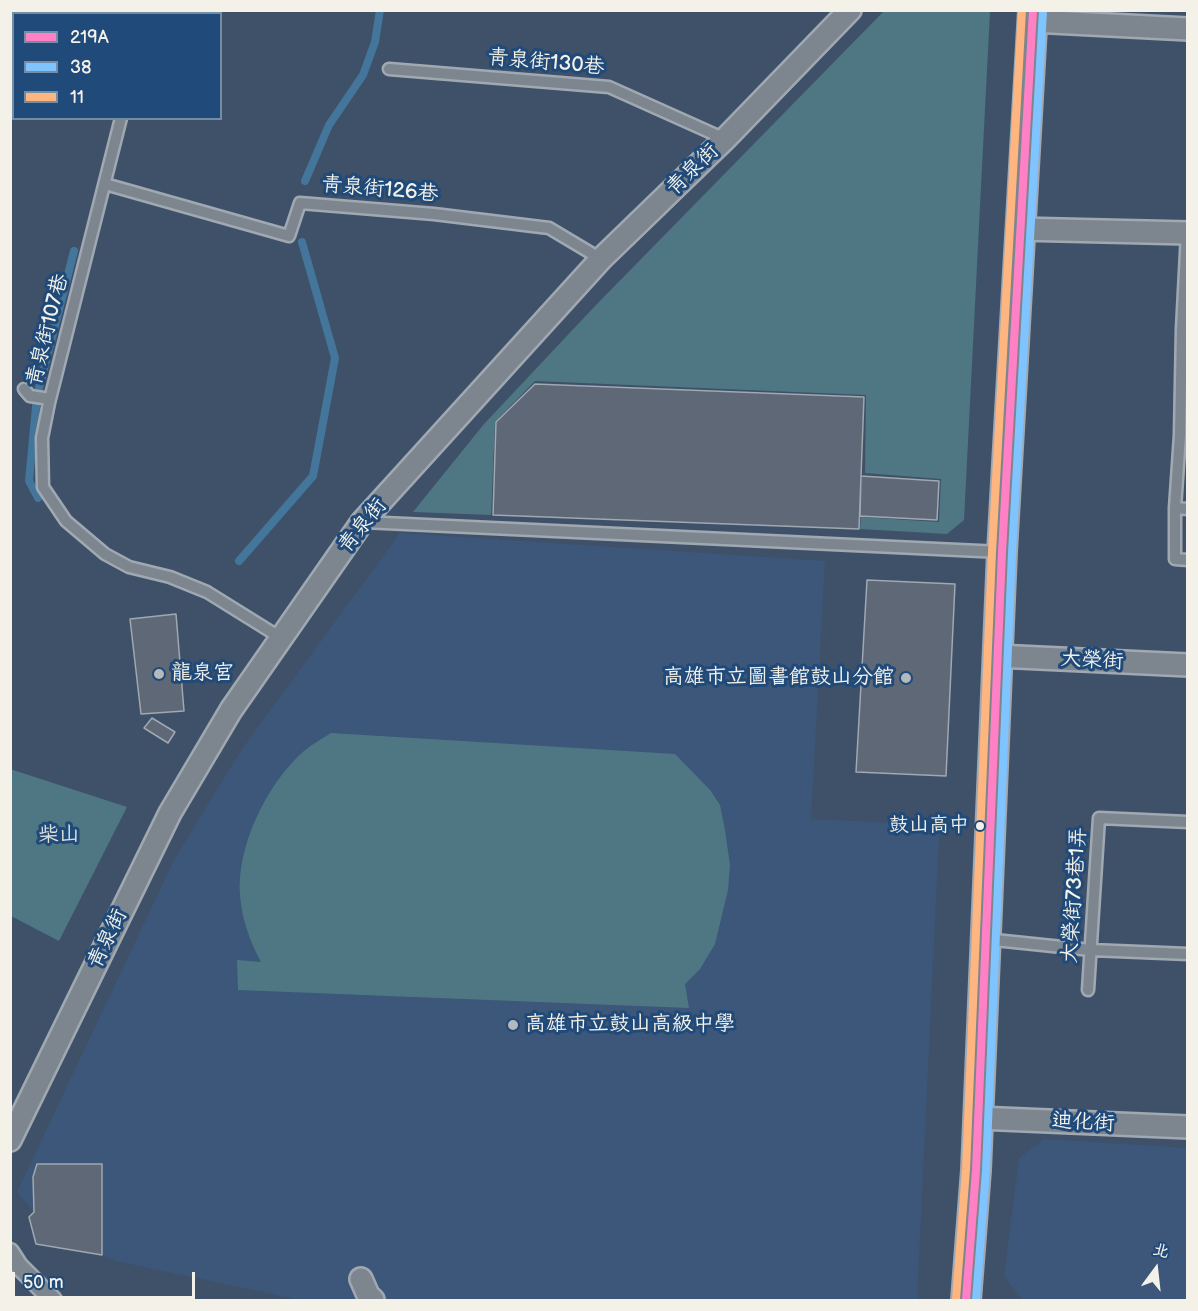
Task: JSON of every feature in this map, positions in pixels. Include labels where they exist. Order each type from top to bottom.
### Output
[{"type":"street","name":"青泉街","points":[[10,1140],[170,813],[231,710],[363,522],[601,259],[725,139],[850,10]]},
{"type":"street","points":[[966,1300],[978,1118],[1002,552],[1033,16],[1188,29]]},
{"type":"street","points":[[1019,229],[1187,233]]},
{"type":"street","name":"大榮街","points":[[997,656],[1188,665]]},
{"type":"street","name":"迪化街","points":[[978,1118],[1188,1127]]},
{"type":"street","points":[[10,1252],[19,1266],[53,1300]]},
{"type":"street","points":[[361,1279],[368,1295],[373,1300]]},
{"type":"lane","name":"青泉街130巷","points":[[389,69],[609,87],[725,139]]},
{"type":"lane","name":"青泉街107巷","points":[[121,120],[50,399],[42,438],[43,488],[66,521],[105,554],[129,567],[170,577],[207,592],[281,638]]},
{"type":"lane","name":"青泉街126巷","points":[[105,184],[289,236],[300,203],[537,223],[601,259]]},
{"type":"lane","points":[[1187,233],[1184,436],[1175,508],[1174,559],[1188,560]]},
{"type":"lane","points":[[27,393],[50,399]]},
{"type":"lane","points":[[1175,508],[1188,509]]},
{"type":"lane","points":[[363,522],[1002,552]]},
{"type":"lane","name":"大榮街73巷1弄","points":[[1088,990],[1099,818],[1188,822]]},
{"type":"lane","points":[[985,939],[1090,950],[1188,954]]},
{"type":"shaded area","name":"高雄市立鼓山高級中學","points":[[400,533],[825,561],[811,819],[935,825],[939,835],[917,1300],[301,1300],[116,1261],[102,1255],[36,1244],[34,1212],[17,1192],[175,858],[242,749]]},
{"type":"shaded area","points":[[1044,1139],[1187,1148],[1187,1300],[1023,1300],[1004,1276],[1019,1158]]},
{"type":"green space","points":[[884,11],[990,11],[964,520],[947,534],[860,529],[861,517],[939,522],[941,479],[865,473],[866,395],[535,381],[495,422],[491,515],[413,512],[484,424],[596,305]]},
{"type":"green space","points":[[331,733],[675,754],[710,790],[720,805],[730,865],[728,890],[715,944],[700,969],[685,984],[689,1008],[238,990],[237,960],[261,962],[247,930],[240,896],[243,857],[249,837],[266,798],[290,764],[304,751]]},
{"type":"green space","name":"柴山","points":[[10,769],[127,807],[59,941],[11,916]]},
{"type":"building","points":[[535,384],[864,397],[859,529],[493,515],[496,422]]},
{"type":"building","points":[[861,476],[939,481],[937,520],[860,516]]},
{"type":"building","name":"高雄市立圖書館鼓山分館","points":[[867,580],[955,584],[946,776],[856,772]]},
{"type":"building","name":"龍泉宮","points":[[176,614],[184,711],[141,714],[130,619]]},
{"type":"building","points":[[152,718],[175,732],[168,743],[144,728]]},
{"type":"building","points":[[37,1164],[102,1164],[102,1255],[36,1244],[29,1217],[34,1212],[33,1177]]},
{"type":"waterway","points":[[305,181],[329,125],[363,75],[375,42],[380,10]]},
{"type":"waterway","points":[[239,561],[313,476],[335,358],[302,242]]},
{"type":"waterway","points":[[38,498],[29,481],[37,396],[74,251]]},
{"type":"transit line","name":"11","points":[[956,1299],[966,1169],[992,552],[1022,10]]},
{"type":"transit line","name":"219A","points":[[966,1300],[976,1170],[1002,552],[1033,10]]},
{"type":"transit line","name":"38","points":[[976,1300],[986,1170],[1012,553],[1043,11]]},
{"type":"place","name":"龍泉宮","points":[[159,674]]},
{"type":"place","name":"高雄市立圖書館鼓山分館","points":[[906,678]]},
{"type":"place","name":"鼓山高中","points":[[980,826]]},
{"type":"place","name":"高雄市立鼓山高級中學","points":[[513,1025]]}]
